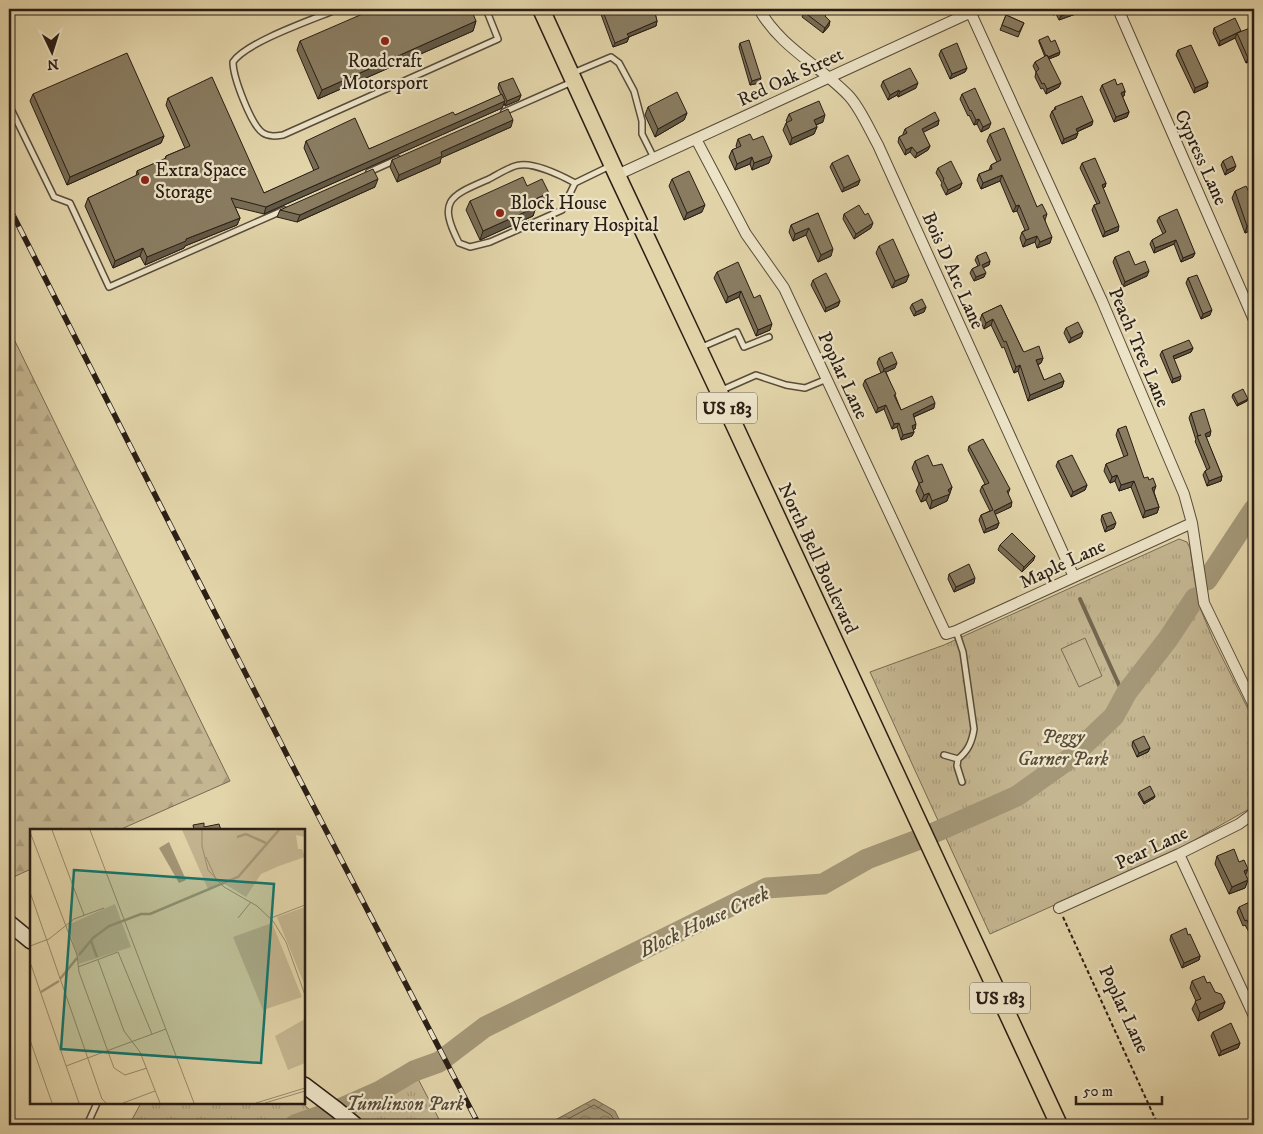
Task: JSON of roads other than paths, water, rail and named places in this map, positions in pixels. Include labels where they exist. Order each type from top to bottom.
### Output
[{"type":"main road","name":"North Bell Boulevard","points":[[541,9],[614,170],[913,808],[1059,1125]]},
{"type":"street","name":"Bois D Arc Lane","points":[[759,9],[778,35],[791,48],[850,97],[878,146],[1074,577]]},
{"type":"street","name":"Cypress Lane","points":[[1118,9],[1254,320]]},
{"type":"street","name":"Red Oak Street","points":[[614,170],[654,159],[973,10]]},
{"type":"street","name":"Peach Tree Lane","points":[[973,10],[1102,301],[1184,494],[1192,522],[1204,602],[1254,706]]},
{"type":"street","name":"Poplar Lane","points":[[696,139],[746,234],[784,288],[951,632]]},
{"type":"street","name":"Maple Lane","points":[[951,632],[1192,522]]},
{"type":"street","name":"Pear Lane","points":[[1059,908],[1179,854],[1239,824],[1254,813]]},
{"type":"street","points":[[1179,854],[1254,1016]]},
{"type":"street","points":[[9,923],[30,940]]},
{"type":"street","points":[[308,1087],[355,1125]]},
{"type":"lane","points":[[322,9],[325,15]]},
{"type":"lane","points":[[338,9],[254,44],[238,54],[233,62],[235,79],[254,123],[266,135],[283,135],[498,39],[486,9]]},
{"type":"lane","points":[[496,116],[611,57],[619,62],[634,91],[642,121],[642,134],[654,159]]},
{"type":"lane","points":[[11,110],[54,197],[70,203],[109,287],[289,207]]},
{"type":"lane","points":[[361,176],[406,156]]},
{"type":"lane","points":[[575,183],[562,210],[490,242],[470,246],[459,243],[449,224],[448,209],[453,197],[520,164],[548,170],[575,183],[614,170]]},
{"type":"lane","points":[[699,349],[736,332],[744,347],[769,337]]},
{"type":"lane","points":[[719,392],[756,375],[786,385],[805,388],[827,379]]},
{"type":"lane","points":[[951,632],[963,652],[974,729],[972,741],[958,759],[957,766],[962,782]]},
{"type":"lane","points":[[944,754],[958,759]]},
{"type":"lane","points":[[87,1125],[97,1104]]},
{"type":"water","points":[[594,1099],[615,1111],[622,1125],[559,1125],[555,1120]]},
{"type":"waterway","name":"Block House Creek","points":[[1207,580],[1254,509]]},
{"type":"waterway","name":"Block House Creek","points":[[295,1125],[337,1110],[380,1091],[414,1071],[439,1062],[485,1027],[767,888],[823,884],[867,859],[920,839],[1017,796],[1069,759],[1114,716],[1127,692],[1168,639],[1195,598]]},
{"type":"waterway","points":[[1080,599],[1124,696]]},
{"type":"railway","points":[[9,207],[290,761],[479,1125]]},
{"type":"place","name":"Roadcraft Motorsport","points":[[385,41]]},
{"type":"place","name":"Extra Space Storage","points":[[145,180]]},
{"type":"place","name":"Block House Veterinary Hospital","points":[[500,213]]},
{"type":"park label","name":"Peggy Garner Park","points":[[1063,747]]},
{"type":"park label","name":"Tumlinson Park","points":[[405,1103]]}]
